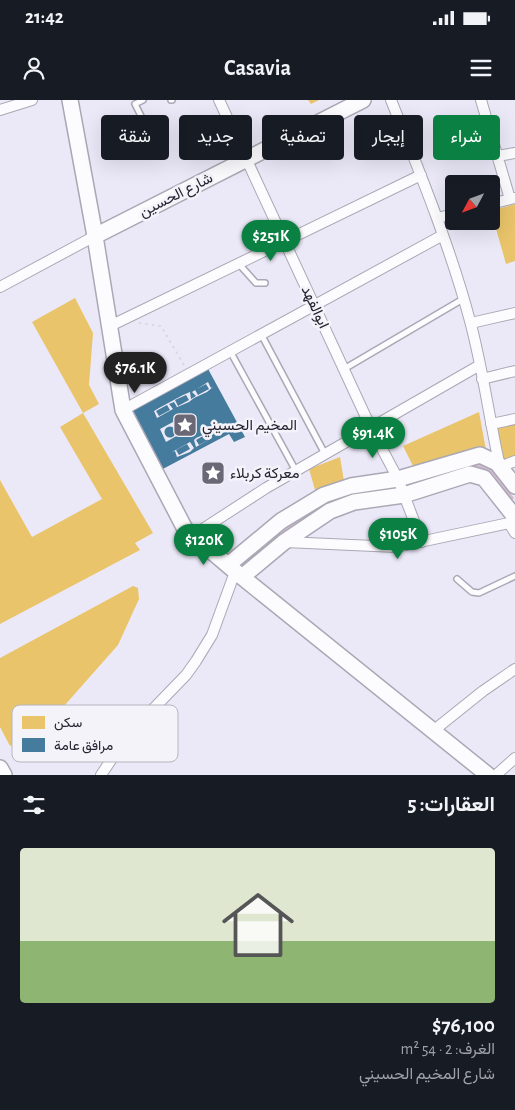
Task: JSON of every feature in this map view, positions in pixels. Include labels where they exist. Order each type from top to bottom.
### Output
[{"type":"main road","points":[[70,100],[96,236],[116,323],[122,410],[185,529],[488,775]]},
{"type":"main road","name":"شارع الحسين","points":[[252,156],[363,100]]},
{"type":"main road","name":"شارع الحسين","points":[[96,236],[244,160]]},
{"type":"main road","points":[[235,571],[280,521],[313,501],[351,486],[398,479],[473,456],[489,458],[500,467],[515,486]]},
{"type":"main road","points":[[235,571],[284,542],[305,526],[341,507],[366,500],[404,495],[470,474],[477,475],[486,480],[513,521]]},
{"type":"main road","points":[[0,768],[4,775]]},
{"type":"street","points":[[0,110],[32,100]]},
{"type":"street","name":"ابوالفهد","points":[[219,100],[226,115]]},
{"type":"street","points":[[391,100],[437,218],[464,298],[480,364],[500,467],[515,461]]},
{"type":"street","points":[[480,100],[485,115]]},
{"type":"street","points":[[500,156],[515,153]]},
{"type":"street","name":"ابوالفهد","points":[[246,160],[371,428],[398,479]]},
{"type":"street","points":[[498,160],[513,199],[500,202]]},
{"type":"street","points":[[116,323],[421,176]]},
{"type":"street","points":[[437,218],[445,216]]},
{"type":"street","points":[[122,410],[443,235]]},
{"type":"street","points":[[0,287],[96,236]]},
{"type":"street","points":[[471,323],[515,313]]},
{"type":"street","points":[[192,536],[296,471],[480,364]]},
{"type":"street","points":[[482,379],[515,372]]},
{"type":"street","points":[[491,424],[515,419]]},
{"type":"street","points":[[398,479],[422,542]]},
{"type":"street","points":[[284,542],[381,548],[422,542],[513,521],[515,533]]},
{"type":"street","points":[[157,705],[186,675],[196,661],[214,628],[235,571]]},
{"type":"street","points":[[433,731],[483,691],[515,669]]},
{"type":"street","points":[[496,775],[515,758]]},
{"type":"street","points":[[101,775],[110,762]]},
{"type":"lane","points":[[140,115],[135,104],[143,100]]},
{"type":"lane","points":[[239,264],[256,283],[265,283]]},
{"type":"lane","points":[[344,369],[464,298]]},
{"type":"lane","points":[[261,334],[325,454]]},
{"type":"lane","points":[[230,351],[296,471]]},
{"type":"lane","points":[[457,579],[472,592],[479,593],[515,576]]},
{"type":"path","points":[[116,323],[161,326],[190,373]]},
{"type":"shaded area","points":[[476,461],[491,468],[514,498],[510,502],[486,471],[477,467],[406,487],[404,482]]},
{"type":"shaded area","points":[[392,484],[394,489],[318,508],[255,557],[252,553],[285,525],[326,499]]},
{"type":"building: سكن","points":[[308,100],[319,100],[311,104]]},
{"type":"building: سكن","points":[[515,204],[515,261],[506,264],[496,230],[500,230],[500,208]]},
{"type":"building: سكن","points":[[75,298],[93,333],[89,385],[99,404],[83,413],[32,322]]},
{"type":"building: سكن","points":[[479,412],[486,450],[471,449],[413,466],[403,446]]},
{"type":"building: سكن","points":[[83,413],[153,533],[135,543],[140,550],[0,624],[0,480],[32,537],[102,499],[60,427]]},
{"type":"building: سكن","points":[[515,424],[515,456],[503,459],[497,428]]},
{"type":"building: سكن","points":[[340,457],[344,481],[315,490],[309,469]]},
{"type":"building: سكن","points":[[133,586],[138,588],[139,599],[118,645],[65,705],[12,705],[12,745],[10,746],[0,727],[0,658]]},
{"type":"building: مرافق عامة","name":"المخيم الحسيني","points":[[207,367],[245,437],[234,442],[229,434],[159,471],[127,412]],"holes":[[[208,382],[211,388],[213,387],[207,392],[189,402],[175,408],[177,407],[174,402],[169,404],[173,409],[157,418],[154,411],[190,392],[191,399],[196,396],[192,392]],[[173,422],[180,434],[166,442],[160,429]],[[209,432],[212,438],[196,447],[194,440]],[[190,442],[194,448],[190,452],[177,457],[175,451],[172,452]]]},
{"type":"building: مرافق عامة","points":[[206,384],[209,389],[198,395],[195,390]]},
{"type":"building: مرافق عامة","points":[[186,395],[189,400],[178,406],[175,400]]},
{"type":"building: مرافق عامة","points":[[167,405],[170,410],[159,416],[156,411]]},
{"type":"building: مرافق عامة","points":[[168,427],[172,427],[175,432],[174,436],[168,437],[165,434],[165,430]]},
{"type":"building: مرافق عامة","points":[[208,433],[210,439],[199,445],[196,440]]},
{"type":"building: مرافق عامة","points":[[187,444],[190,449],[179,455],[176,450]]},
{"type":"place","name":"المخيم الحسيني","points":[[185,425]]},
{"type":"place","name":"معركة كربلاء","points":[[213,473]]}]
